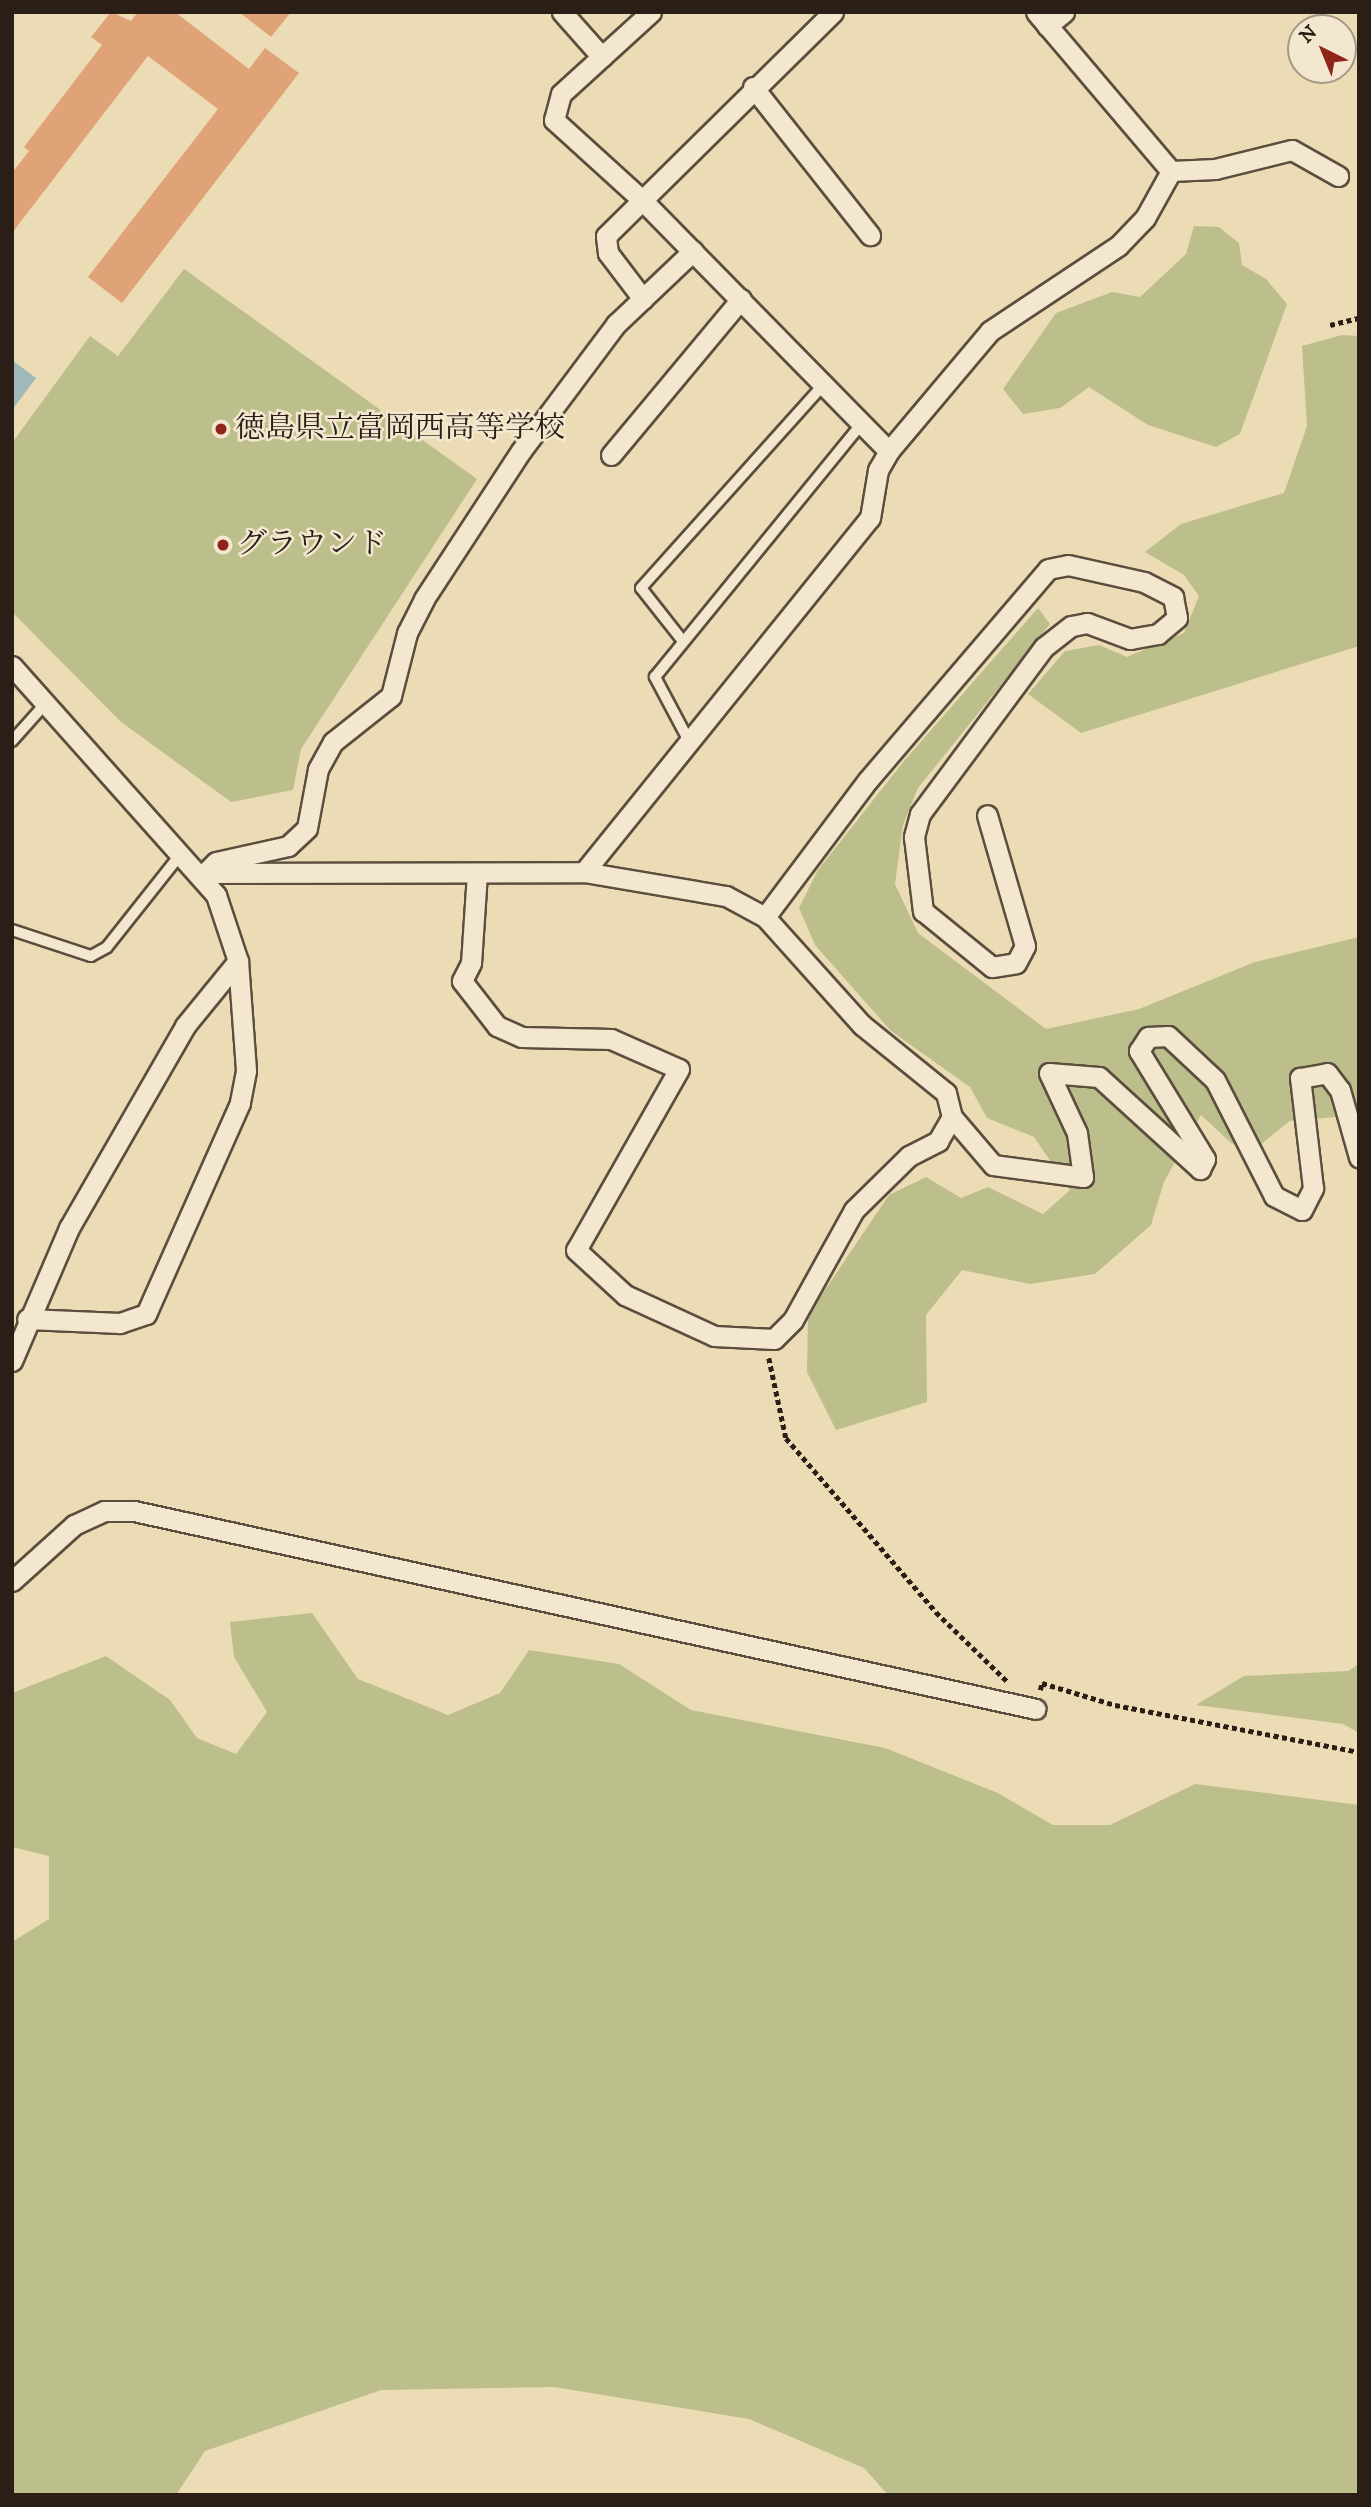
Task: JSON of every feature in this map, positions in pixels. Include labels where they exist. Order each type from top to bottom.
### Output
[{"type":"street","points":[[562,12],[602,57]]},
{"type":"street","points":[[652,12],[561,94],[554,120],[642,200],[889,451]]},
{"type":"street","points":[[643,299],[608,253],[606,236],[833,12]]},
{"type":"street","points":[[1064,12],[1041,19],[1171,171]]},
{"type":"street","points":[[753,88],[870,235]]},
{"type":"street","points":[[1171,171],[1215,169],[1292,150],[1338,176]]},
{"type":"street","points":[[584,872],[691,746],[870,518],[878,470],[889,451],[990,331],[1118,246],[1145,218],[1171,171]]},
{"type":"street","points":[[202,872],[216,862],[288,846],[307,828],[318,769],[333,743],[391,696],[407,633],[425,599],[528,442],[617,324],[693,251]]},
{"type":"street","points":[[611,455],[741,299]]},
{"type":"street","points":[[765,917],[867,780],[1048,569],[1068,565],[1144,582],[1173,597],[1177,618],[1158,634],[1130,639],[1087,623],[1072,626],[1044,646],[920,814],[914,836],[923,911],[992,967],[1016,963],[1026,946],[987,815]]},
{"type":"street","points":[[12,666],[180,855],[202,872],[216,895],[238,961],[246,1071],[240,1103],[146,1314],[120,1323],[27,1320]]},
{"type":"street","points":[[202,872],[584,872],[726,895],[765,917],[862,1025],[946,1093],[952,1116],[993,1165],[1083,1177],[1077,1133],[1049,1073],[1099,1077],[1200,1169],[1205,1159],[1139,1051],[1149,1037],[1168,1036],[1215,1080],[1273,1196],[1301,1210],[1313,1188],[1300,1078],[1327,1073],[1340,1090],[1359,1157]]},
{"type":"street","points":[[477,873],[471,963],[462,981],[497,1026],[522,1037],[611,1039],[679,1069],[576,1250],[625,1295],[714,1336],[774,1339],[793,1320],[854,1210],[909,1156],[938,1141],[952,1116]]},
{"type":"street","points":[[12,1361],[27,1320],[69,1228],[185,1026],[238,961]]},
{"type":"street","points":[[12,1581],[74,1525],[104,1511],[134,1511],[1036,1709]]},
{"type":"lane","points":[[682,639],[641,588],[825,384]]},
{"type":"lane","points":[[691,746],[655,677],[682,639],[862,423]]},
{"type":"lane","points":[[12,741],[46,703]]},
{"type":"lane","points":[[12,930],[92,956],[107,947],[180,855]]},
{"type":"path","points":[[1330,325],[1359,318]]},
{"type":"path","points":[[774,1339],[768,1364],[786,1438],[936,1612],[1036,1709]]},
{"type":"path","points":[[1036,1709],[1042,1683],[1115,1705],[1359,1752]]},
{"type":"green space","points":[[1194,226],[1219,227],[1239,243],[1242,265],[1266,279],[1287,304],[1240,434],[1216,447],[1148,425],[1089,387],[1060,408],[1023,414],[1003,389],[1056,313],[1112,292],[1140,297],[1186,254]]},
{"type":"green space","name":"グラウンド","points":[[184,269],[477,479],[301,749],[293,790],[231,802],[121,722],[12,612],[12,443],[90,336],[118,356]]},
{"type":"green space","points":[[1342,335],[1359,336],[1359,646],[1081,733],[1028,694],[1065,651],[1099,645],[1127,657],[1184,633],[1199,596],[1184,575],[1145,552],[1181,524],[1284,493],[1307,426],[1302,346]]},
{"type":"green space","points":[[1038,608],[1050,624],[918,788],[903,825],[895,884],[918,933],[1046,1029],[1139,1009],[1255,962],[1359,937],[1359,1115],[1290,1121],[1254,1150],[1231,1143],[1201,1115],[1164,1182],[1151,1225],[1095,1274],[1030,1284],[962,1270],[926,1315],[927,1402],[836,1430],[807,1372],[808,1315],[889,1195],[926,1177],[961,1198],[988,1187],[1043,1214],[1070,1190],[1034,1137],[987,1118],[970,1087],[891,1031],[815,945],[799,908],[818,870],[904,761]]},
{"type":"green space","points":[[312,1613],[358,1679],[448,1715],[500,1693],[529,1650],[619,1664],[691,1710],[885,1748],[998,1793],[1053,1825],[1110,1825],[1195,1784],[1359,1805],[1359,2495],[888,2495],[864,2468],[749,2419],[554,2387],[381,2390],[205,2451],[176,2495],[12,2495],[12,1942],[49,1919],[49,1856],[12,1847],[12,1693],[106,1656],[170,1700],[197,1738],[236,1754],[267,1712],[234,1657],[230,1622]]},
{"type":"green space","points":[[1359,1664],[1359,1733],[1343,1724],[1196,1705],[1244,1676],[1348,1671]]},
{"type":"water","points":[[12,360],[36,378],[12,410]]},
{"type":"building","points":[[111,12],[131,21],[138,12],[175,12],[249,69],[265,48],[299,73],[122,303],[88,277],[218,109],[148,56],[12,233],[12,173],[29,151],[24,147],[102,45],[91,37]]},
{"type":"building","points":[[239,12],[291,12],[271,37]]},
{"type":"place","name":"徳島県立富岡西高等学校","points":[[221,429]]},
{"type":"place","name":"グラウンド","points":[[223,545]]}]
